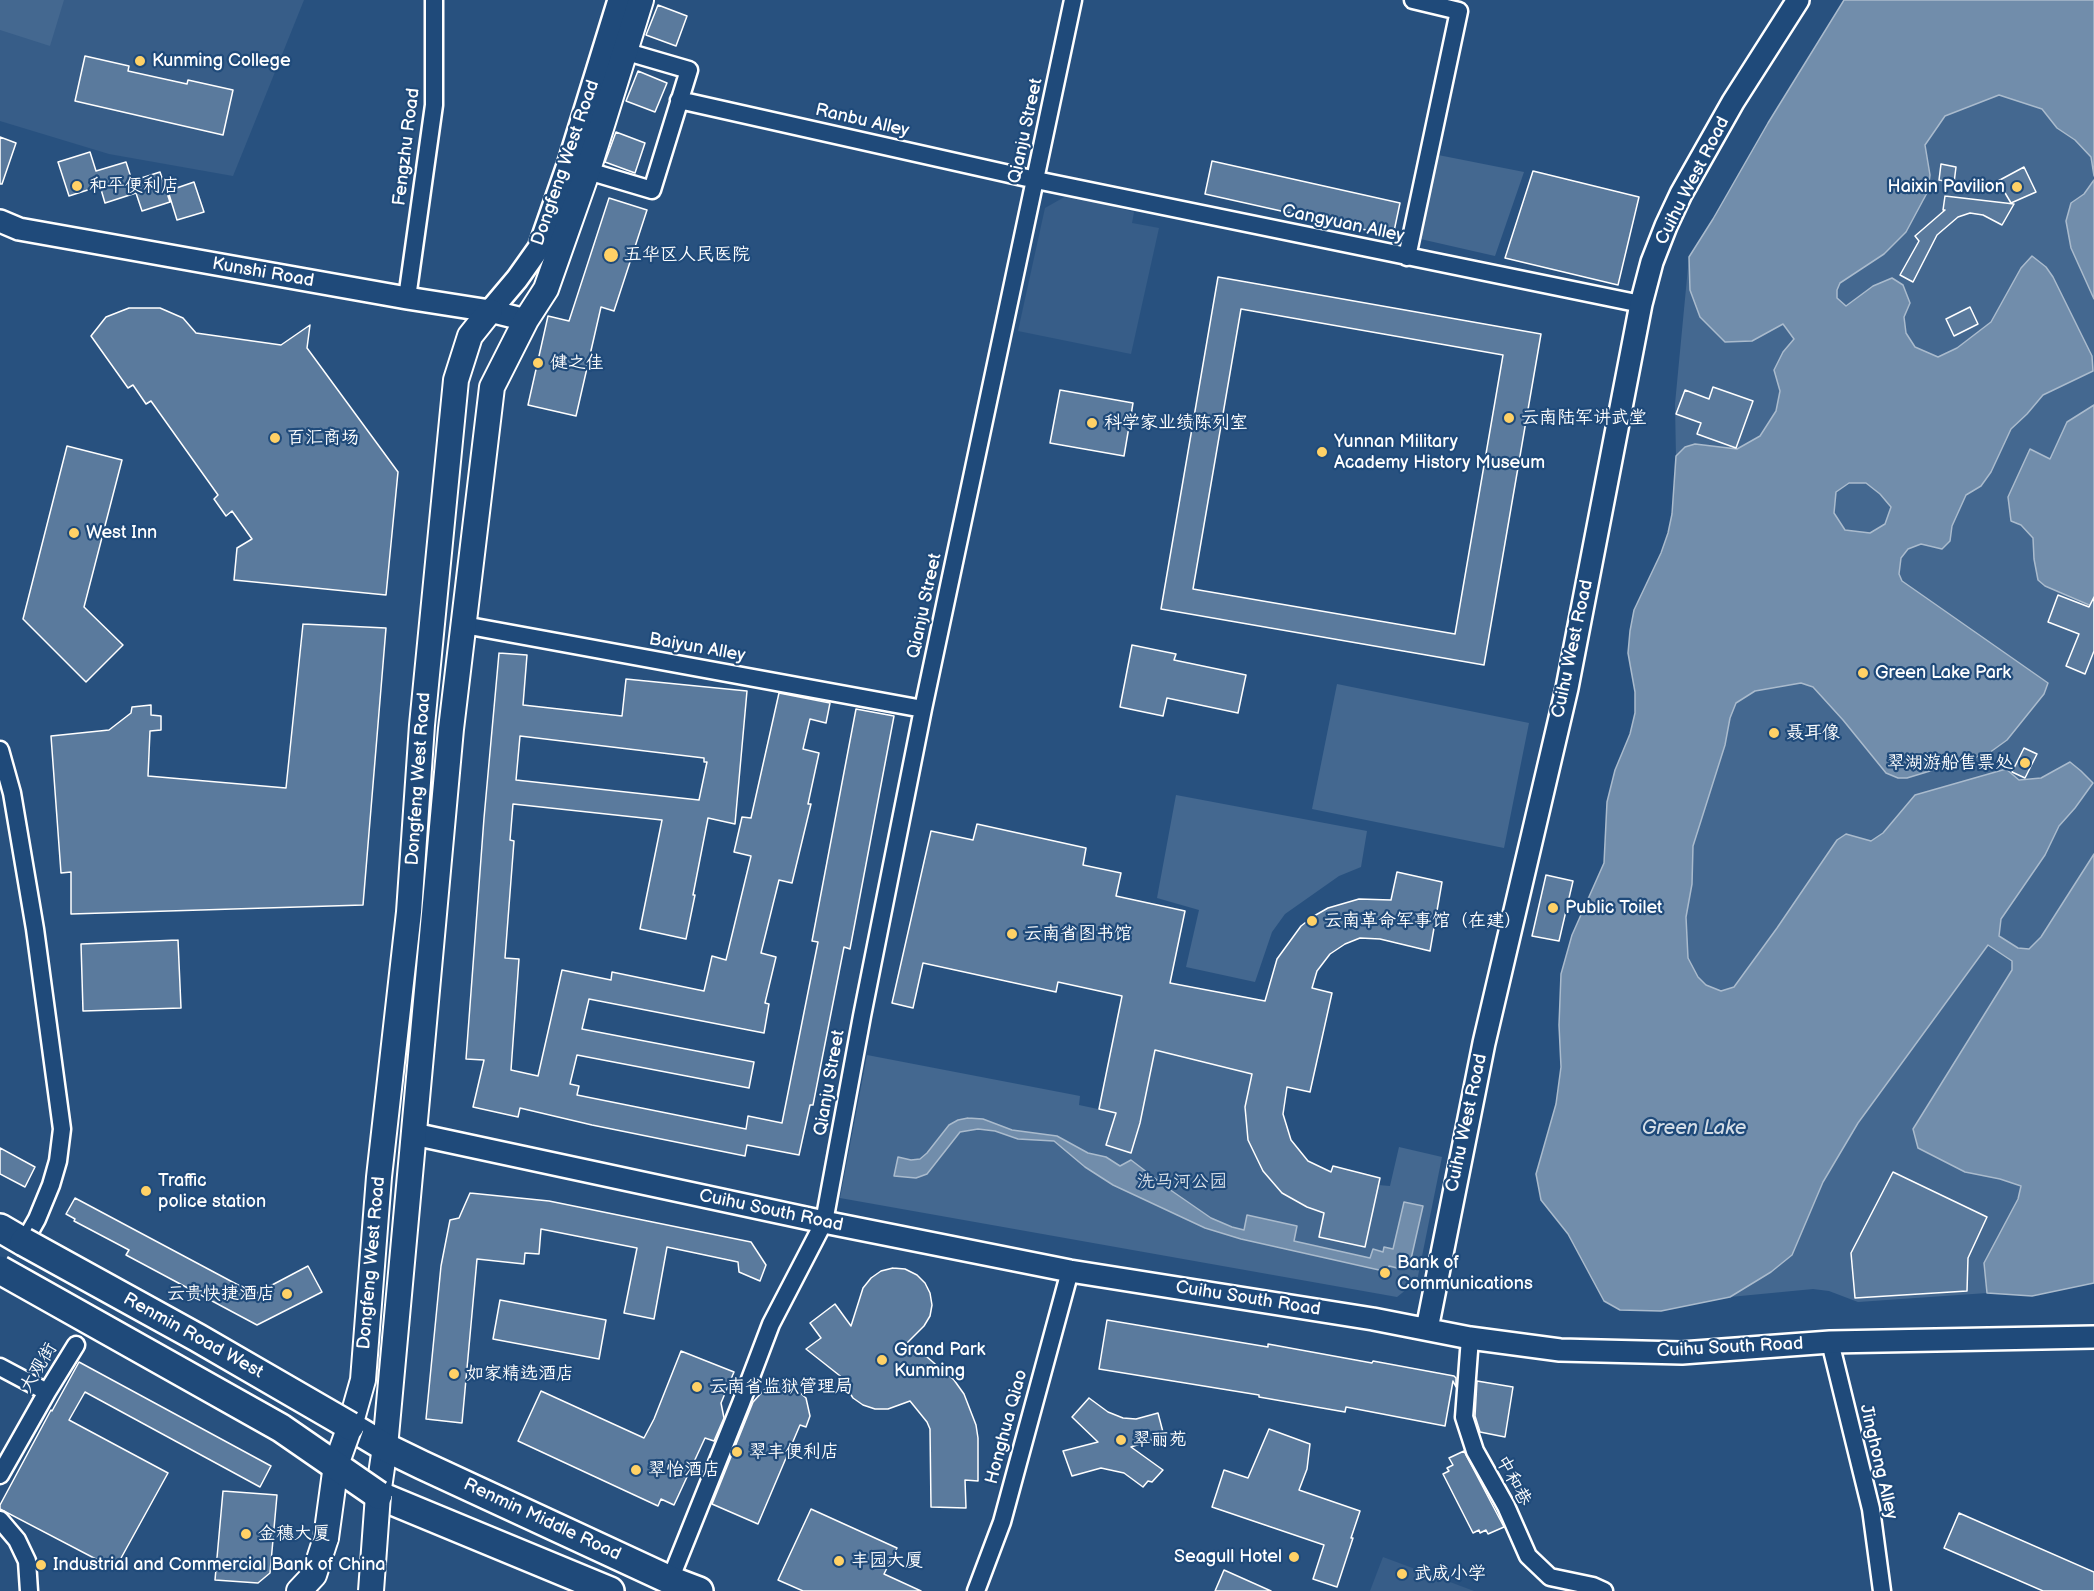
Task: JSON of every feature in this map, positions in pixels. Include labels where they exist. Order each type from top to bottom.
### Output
[{"type":"main road","name":"Dongfeng West Road","points":[[371,1591],[378,1495],[385,1447],[450,741],[492,387],[526,320],[546,290],[578,168],[616,48],[641,0]]},
{"type":"main road","name":"Dongfeng West Road","points":[[323,1591],[326,1538],[336,1464],[363,1380],[379,1177],[409,912],[422,725],[456,380],[470,336],[490,311]]},
{"type":"main road","name":"Renmin Road West","points":[[0,1228],[198,1338],[385,1447]]},
{"type":"main road","name":"Renmin Road West","points":[[0,1270],[281,1428],[378,1495]]},
{"type":"main road","name":"Renmin Middle Road","points":[[385,1447],[699,1591]]},
{"type":"main road","name":"Renmin Middle Road","points":[[378,1495],[610,1591]]},
{"type":"main road","points":[[299,1591],[314,1575],[326,1538]]},
{"type":"street","name":"Fengzhu Road","points":[[407,298],[434,105],[434,0]]},
{"type":"street","name":"Dongfeng West Road","points":[[616,48],[619,0]]},
{"type":"street","name":"Qianju Street","points":[[666,1577],[741,1403],[771,1324],[824,1222],[923,709],[1073,0]]},
{"type":"street","points":[[1407,257],[1459,11],[1413,0]]},
{"type":"street","name":"Cuihu West Road","points":[[1427,1329],[1484,1043],[1567,688],[1641,304],[1652,262],[1682,194],[1733,102],[1798,0]]},
{"type":"street","points":[[578,168],[652,190],[689,70],[616,48]]},
{"type":"street","name":"Ranbu Alley","points":[[680,100],[1036,180]]},
{"type":"street","name":"Dongfeng West Road","points":[[490,311],[539,248],[578,168]]},
{"type":"street","name":"Cangyuan Alley","points":[[1036,180],[1641,304]]},
{"type":"street","name":"Kunshi Road","points":[[0,221],[19,229],[490,311],[526,320]]},
{"type":"street","name":"Baiyun Alley","points":[[464,625],[923,709]]},
{"type":"street","points":[[0,750],[12,793],[35,929],[62,1129],[58,1161],[51,1185],[37,1219],[24,1242]]},
{"type":"street","name":"Cuihu South Road","points":[[414,1134],[824,1222],[1070,1271],[1470,1338],[1560,1350],[1682,1353],[1830,1342],[2094,1337]]},
{"type":"street","name":"Honghua Qiao","points":[[976,1591],[1002,1522],[1070,1271]]},
{"type":"street","name":"中和巷","points":[[1470,1338],[1464,1417],[1475,1451],[1506,1506],[1528,1556],[1550,1577],[1593,1586],[1604,1591]]},
{"type":"street","name":"Jinghong Alley","points":[[1830,1342],[1870,1509],[1882,1591]]},
{"type":"street","name":"大观街","points":[[0,1475],[76,1345]]},
{"type":"street","points":[[0,1367],[47,1392]]},
{"type":"street","points":[[0,1520],[17,1540],[27,1561],[29,1591]]},
{"type":"shaded area","name":"Kunming College","points":[[0,0],[304,0],[233,176],[109,154],[0,121]]},
{"type":"shaded area","points":[[1068,195],[1134,212],[1132,223],[1159,228],[1131,354],[1018,331],[1045,208]]},
{"type":"shaded area","name":"武成小学","points":[[1383,1557],[1474,1591],[1370,1591]]},
{"type":"green space","points":[[0,0],[64,0],[50,46],[0,30]]},
{"type":"green space","name":"Green Lake","points":[[1844,0],[2094,0],[2094,1283],[2032,1296],[1987,1293],[1858,1302],[1829,1291],[1813,1289],[1730,1297],[1661,1311],[1620,1310],[1604,1301],[1568,1234],[1541,1200],[1536,1174],[1556,1104],[1561,1067],[1559,1025],[1561,974],[1572,935],[1604,863],[1607,802],[1615,770],[1630,734],[1635,713],[1635,692],[1628,653],[1630,631],[1640,597],[1662,553],[1672,514],[1676,456],[1675,404],[1689,257]]},
{"type":"green space","points":[[1433,154],[1524,172],[1495,256],[1416,238]]},
{"type":"green space","points":[[1337,684],[1529,723],[1504,848],[1312,809]]},
{"type":"green space","points":[[1176,795],[1367,831],[1361,867],[1339,876],[1285,914],[1272,932],[1255,982],[1186,967],[1199,910],[1157,898]]},
{"type":"green space","name":"洗马河公园","points":[[1155,1050],[1252,1074],[1245,1107],[1248,1140],[1263,1171],[1282,1193],[1307,1207],[1324,1213],[1320,1237],[1364,1247],[1378,1185],[1390,1186],[1399,1147],[1442,1157],[1417,1281],[1397,1297],[840,1198],[867,1055],[1080,1096],[1079,1105],[1140,1118]]},
{"type":"water","name":"Green Lake","points":[[1844,0],[2094,0],[2094,176],[2091,157],[2075,140],[2057,128],[2042,109],[1999,95],[1945,116],[1925,145],[1930,175],[1928,191],[1906,232],[1884,254],[1840,283],[1837,290],[1837,298],[1846,306],[1873,286],[1892,278],[1903,285],[1910,303],[1904,317],[1906,333],[1915,347],[1938,357],[1957,348],[1991,322],[2021,268],[2032,256],[2046,267],[2053,277],[2092,356],[2093,371],[2043,395],[2011,429],[1991,472],[1981,486],[1966,495],[1952,526],[1950,541],[1942,549],[1921,544],[1908,549],[1901,558],[1899,574],[1902,581],[2048,683],[2044,694],[2007,740],[1989,753],[1907,778],[1898,778],[1886,773],[1813,687],[1801,683],[1755,691],[1736,703],[1730,718],[1725,745],[1693,846],[1692,884],[1686,917],[1688,958],[1698,977],[1706,985],[1721,991],[1734,987],[1837,840],[1846,834],[1871,841],[1883,833],[1915,795],[2006,769],[2019,780],[2041,778],[2070,762],[2081,771],[2093,783],[2059,826],[2045,855],[2001,919],[1999,936],[2018,948],[2029,949],[2041,937],[2094,854],[2094,1283],[2032,1296],[1987,1293],[1984,1263],[2018,1199],[2021,1186],[1965,1172],[1918,1148],[1913,1129],[2012,970],[2012,961],[1988,945],[1858,1123],[1823,1182],[1792,1255],[1771,1272],[1730,1297],[1661,1311],[1620,1310],[1604,1301],[1568,1234],[1541,1200],[1536,1174],[1556,1104],[1561,1067],[1559,1025],[1561,974],[1572,935],[1604,863],[1607,802],[1615,770],[1630,734],[1635,713],[1635,692],[1628,653],[1630,631],[1634,610],[1668,533],[1672,514],[1676,456],[1685,447],[1695,444],[1737,449],[1760,436],[1776,411],[1780,391],[1774,370],[1783,352],[1794,339],[1783,324],[1752,341],[1725,342],[1700,317],[1690,290],[1689,257]],"holes":[[[1849,483],[1866,483],[1891,507],[1885,524],[1870,533],[1845,530],[1834,513],[1836,492]]]},
{"type":"water","points":[[2094,180],[2094,299],[2071,248],[2066,221],[2071,203],[2084,194]]},
{"type":"water","points":[[2094,405],[2094,607],[2045,586],[2038,580],[2033,538],[2021,525],[2011,521],[2008,497],[2030,449],[2050,459],[2067,422]]},
{"type":"water","points":[[968,1118],[983,1119],[1012,1130],[1057,1136],[1088,1153],[1106,1157],[1120,1166],[1131,1160],[1211,1218],[1232,1227],[1244,1230],[1247,1215],[1297,1226],[1294,1241],[1370,1258],[1373,1249],[1383,1252],[1384,1247],[1393,1249],[1404,1202],[1423,1206],[1411,1259],[1400,1256],[1397,1268],[1389,1266],[1388,1272],[1241,1239],[1205,1228],[1113,1185],[1085,1167],[1054,1141],[1018,1139],[995,1131],[978,1129],[960,1132],[927,1174],[916,1178],[894,1176],[898,1157],[911,1160],[920,1159],[949,1125]]},
{"type":"building","points":[[658,5],[687,16],[676,46],[646,35]]},
{"type":"building","points":[[85,56],[129,66],[128,71],[187,84],[188,80],[233,90],[223,135],[75,101]]},
{"type":"building","points":[[638,71],[667,83],[655,112],[626,101]]},
{"type":"building","points":[[616,132],[645,143],[635,173],[605,162]]},
{"type":"building","points":[[0,137],[16,143],[2,184],[0,184]]},
{"type":"building","points":[[90,152],[96,171],[126,162],[136,193],[105,203],[100,186],[69,196],[58,162]]},
{"type":"building","points":[[1212,161],[1400,203],[1393,236],[1205,194]]},
{"type":"building","points":[[1941,164],[1956,167],[1954,183],[1939,180]]},
{"type":"building","name":"Haixin Pavilion","points":[[2024,167],[2036,192],[2011,203],[1998,181]]},
{"type":"building","points":[[1533,171],[1639,197],[1618,285],[1505,258]]},
{"type":"building","points":[[160,172],[170,202],[142,211],[132,181]]},
{"type":"building","points":[[194,182],[204,212],[177,220],[168,191]]},
{"type":"building","points":[[1945,196],[2014,204],[2002,225],[1983,215],[1970,213],[1958,217],[1937,235],[1913,282],[1900,275],[1919,241],[1915,236],[1945,210],[1943,210]]},
{"type":"building","points":[[609,198],[647,210],[614,311],[601,307],[576,416],[528,405],[548,316],[569,321]]},
{"type":"building","name":"云南陆军讲武堂","points":[[1218,277],[1541,334],[1484,665],[1161,609]],"holes":[[[1241,309],[1503,355],[1455,634],[1193,589]]]},
{"type":"building","points":[[1970,307],[1978,324],[1954,336],[1946,319]]},
{"type":"building","name":"百汇商场","points":[[129,308],[160,308],[183,318],[196,333],[281,345],[310,325],[307,348],[398,472],[386,595],[234,580],[237,548],[252,539],[232,511],[226,516],[214,499],[218,495],[151,401],[146,404],[133,385],[128,388],[91,336],[106,317]]},
{"type":"building","points":[[1713,387],[1753,401],[1736,448],[1697,434],[1701,423],[1676,414],[1685,390],[1709,399]]},
{"type":"building","name":"科学家业绩陈列室","points":[[1060,390],[1133,403],[1124,456],[1050,443]]},
{"type":"building","name":"West Inn","points":[[67,446],[122,460],[84,607],[123,645],[86,682],[23,619]]},
{"type":"building","points":[[2058,595],[2089,607],[2094,597],[2094,651],[2085,674],[2066,666],[2079,634],[2048,622]]},
{"type":"building","points":[[303,624],[386,628],[363,905],[71,914],[71,872],[61,873],[51,736],[109,730],[131,713],[132,707],[151,705],[151,715],[161,716],[161,730],[150,731],[148,776],[286,788]]},
{"type":"building","points":[[1132,645],[1176,654],[1174,660],[1246,675],[1238,713],[1167,698],[1163,716],[1120,707]]},
{"type":"building","points":[[499,653],[527,655],[523,705],[622,716],[626,679],[747,691],[735,824],[708,818],[686,939],[640,929],[662,820],[513,804],[510,840],[514,841],[505,958],[519,959],[511,1070],[538,1076],[562,970],[611,980],[612,972],[704,991],[712,956],[726,960],[751,856],[734,852],[742,817],[751,818],[779,693],[830,703],[826,723],[810,719],[803,749],[819,753],[808,804],[811,804],[792,883],[779,880],[761,953],[776,957],[765,1003],[769,1004],[764,1033],[589,999],[582,1029],[754,1062],[749,1088],[577,1055],[570,1084],[579,1086],[577,1095],[746,1129],[748,1116],[782,1123],[818,942],[812,941],[856,709],[894,716],[850,949],[844,947],[813,1105],[810,1105],[799,1155],[747,1145],[745,1156],[520,1108],[518,1117],[473,1107],[484,1060],[466,1059]],"holes":[[[520,736],[704,758],[704,762],[707,762],[699,800],[516,780]]]},
{"type":"building","name":"翠湖游船售票处","points":[[2024,748],[2037,754],[2025,778],[2012,772]]},
{"type":"building","points":[[977,824],[1086,848],[1083,865],[1121,873],[1116,896],[1185,911],[1170,983],[1265,1001],[1277,959],[1301,926],[1314,916],[1328,908],[1359,899],[1391,900],[1397,872],[1442,882],[1430,951],[1380,939],[1360,938],[1330,954],[1317,971],[1312,988],[1332,993],[1310,1092],[1287,1087],[1283,1114],[1291,1140],[1308,1161],[1331,1172],[1333,1166],[1380,1178],[1365,1247],[1319,1237],[1324,1213],[1307,1207],[1282,1193],[1263,1171],[1248,1140],[1245,1107],[1252,1074],[1155,1050],[1140,1123],[1131,1153],[1106,1145],[1116,1113],[1099,1109],[1122,996],[1058,982],[1056,992],[923,963],[913,1008],[892,1003],[931,831],[973,840]]},
{"type":"building","name":"Public Toilet","points":[[1546,875],[1573,881],[1559,941],[1532,936]]},
{"type":"building","points":[[178,940],[181,1008],[83,1011],[81,944]]},
{"type":"building","points":[[0,1148],[35,1167],[25,1187],[0,1174]]},
{"type":"building","points":[[1893,1172],[1987,1217],[1968,1258],[1967,1291],[1855,1298],[1851,1253]]},
{"type":"building","points":[[470,1193],[549,1201],[751,1242],[766,1265],[760,1281],[739,1272],[738,1262],[667,1247],[654,1319],[624,1313],[637,1248],[541,1229],[539,1254],[525,1253],[524,1264],[477,1259],[462,1423],[426,1419],[441,1266],[450,1220],[459,1218]]},
{"type":"building","points":[[75,1198],[255,1294],[308,1266],[322,1292],[257,1325],[126,1255],[129,1250],[74,1221],[75,1219],[66,1214]]},
{"type":"building","points":[[893,1268],[905,1269],[917,1275],[925,1283],[930,1293],[932,1305],[930,1316],[924,1326],[903,1347],[927,1357],[954,1380],[964,1394],[976,1425],[978,1481],[965,1480],[966,1508],[931,1507],[930,1429],[910,1401],[888,1409],[875,1409],[863,1405],[853,1398],[844,1379],[806,1349],[821,1338],[810,1323],[835,1304],[851,1326],[863,1288],[881,1271]]},
{"type":"building","points":[[500,1300],[606,1320],[599,1359],[493,1339]]},
{"type":"building","points":[[1107,1320],[1268,1347],[1268,1344],[1454,1376],[1456,1387],[1453,1381],[1445,1426],[1346,1407],[1345,1412],[1259,1397],[1259,1395],[1099,1369]]},
{"type":"building","name":"翠怡酒店","points":[[681,1351],[734,1372],[721,1403],[724,1418],[714,1441],[705,1438],[674,1505],[661,1499],[658,1506],[518,1441],[541,1391],[644,1438]]},
{"type":"building","points":[[79,1362],[271,1466],[260,1487],[85,1392],[69,1420],[168,1473],[115,1569],[0,1509],[0,1505],[51,1410]]},
{"type":"building","points":[[1477,1381],[1513,1387],[1505,1437],[1480,1432],[1475,1416]]},
{"type":"building","points":[[783,1384],[792,1386],[806,1398],[810,1416],[806,1427],[800,1425],[758,1524],[712,1504],[753,1402],[765,1389]]},
{"type":"building","name":"翠丽苑","points":[[1089,1398],[1108,1412],[1123,1418],[1136,1419],[1158,1413],[1164,1436],[1131,1447],[1163,1470],[1152,1482],[1148,1481],[1143,1487],[1124,1473],[1101,1468],[1072,1476],[1063,1451],[1098,1442],[1072,1417]]},
{"type":"building","points":[[1269,1429],[1310,1444],[1307,1469],[1299,1490],[1360,1511],[1337,1587],[1313,1579],[1324,1545],[1212,1507],[1224,1470],[1248,1478]]},
{"type":"building","points":[[1464,1451],[1504,1527],[1488,1534],[1486,1530],[1473,1533],[1443,1474],[1453,1465],[1449,1458]]},
{"type":"building","name":"金穗大厦","points":[[223,1491],[277,1495],[270,1573],[258,1583],[215,1580]]},
{"type":"building","name":"丰园大厦","points":[[811,1509],[897,1548],[884,1574],[921,1591],[803,1591],[778,1580]]},
{"type":"building","points":[[1959,1513],[2094,1572],[2094,1591],[2043,1591],[1944,1548]]},
{"type":"building","points":[[1224,1570],[1271,1591],[1215,1591]]},
{"type":"place","name":"Kunming College","points":[[140,61]]},
{"type":"place","name":"和平便利店","points":[[77,186]]},
{"type":"place","name":"Haixin Pavilion","points":[[2017,187]]},
{"type":"place","name":"五华区人民医院","points":[[611,255]]},
{"type":"place","name":"健之佳","points":[[538,363]]},
{"type":"place","name":"云南陆军讲武堂","points":[[1509,418]]},
{"type":"place","name":"科学家业绩陈列室","points":[[1092,423]]},
{"type":"place","name":"百汇商场","points":[[275,438]]},
{"type":"place","name":"Yunnan Military Academy History Museum","points":[[1322,452]]},
{"type":"place","name":"West Inn","points":[[74,533]]},
{"type":"place","name":"Green Lake Park","points":[[1863,673]]},
{"type":"place","name":"聂耳像","points":[[1774,733]]},
{"type":"place","name":"翠湖游船售票处","points":[[2025,763]]},
{"type":"place","name":"Public Toilet","points":[[1553,908]]},
{"type":"place","name":"云南革命军事馆（在建）","points":[[1312,921]]},
{"type":"place","name":"云南省图书馆","points":[[1012,934]]},
{"type":"place","name":"Traffic police station","points":[[146,1191]]},
{"type":"place","name":"Bank of Communications","points":[[1385,1273]]},
{"type":"place","name":"云贵快捷酒店","points":[[287,1294]]},
{"type":"place","name":"Grand Park Kunming","points":[[882,1360]]},
{"type":"place","name":"如家精选酒店","points":[[454,1374]]},
{"type":"place","name":"云南省监狱管理局","points":[[697,1387]]},
{"type":"place","name":"翠丽苑","points":[[1121,1440]]},
{"type":"place","name":"翠丰便利店","points":[[737,1452]]},
{"type":"place","name":"翠怡酒店","points":[[636,1470]]},
{"type":"place","name":"金穗大厦","points":[[246,1534]]},
{"type":"place","name":"Seagull Hotel","points":[[1294,1557]]},
{"type":"place","name":"丰园大厦","points":[[839,1561]]},
{"type":"place","name":"Industrial and Commercial Bank of China","points":[[41,1565]]},
{"type":"place","name":"武成小学","points":[[1402,1574]]}]
